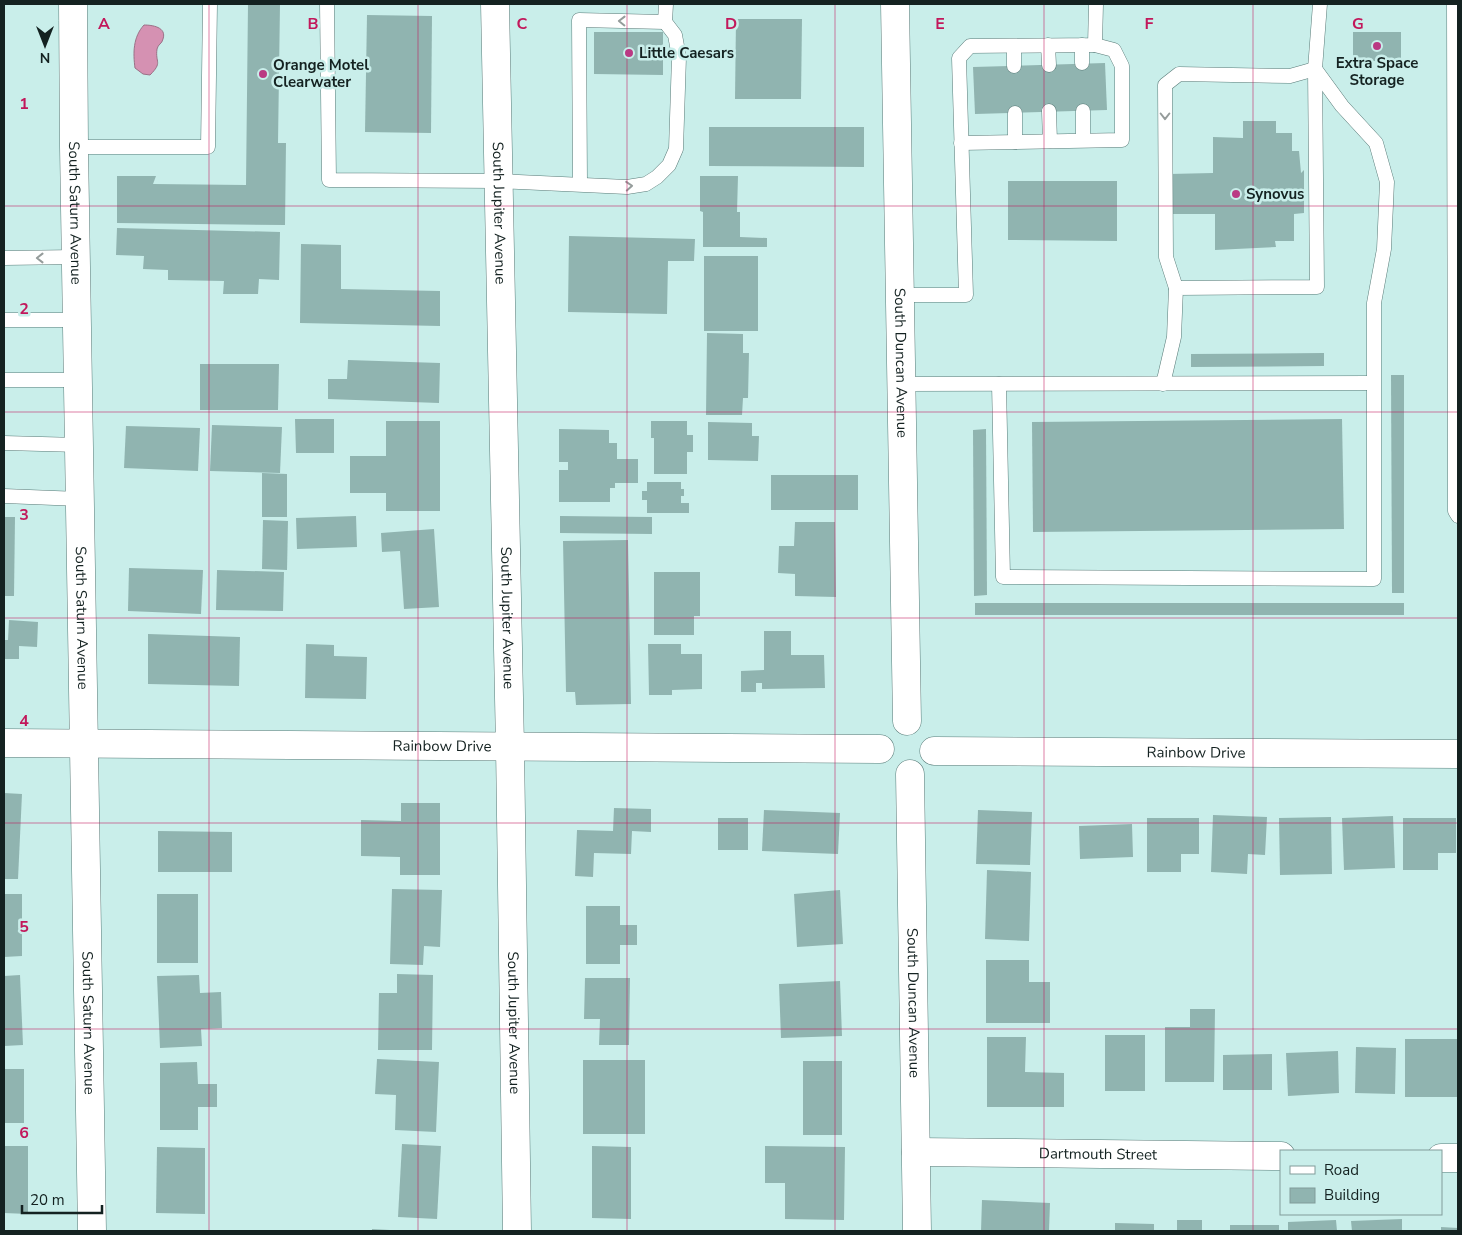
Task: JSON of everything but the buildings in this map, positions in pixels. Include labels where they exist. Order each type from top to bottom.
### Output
[{"type":"street","name":"South Saturn Avenue","points":[[73,4],[92,1231]]},
{"type":"street","name":"South Jupiter Avenue","points":[[495,4],[510,747],[516,1231]]},
{"type":"street","name":"South Duncan Avenue","points":[[895,4],[907,720]]},
{"type":"street","points":[[907,720],[924,726],[934,742],[932,760],[926,767],[910,774],[893,770],[887,765],[880,749],[885,732],[898,722],[907,720]]},
{"type":"street","name":"Rainbow Drive","points":[[4,743],[880,749]]},
{"type":"street","name":"Rainbow Drive","points":[[934,751],[1458,754]]},
{"type":"street","name":"South Duncan Avenue","points":[[910,774],[917,1231]]},
{"type":"street","name":"Dartmouth Street","points":[[916,1152],[1280,1156]]},
{"type":"street","points":[[1442,1158],[1458,1158]]},
{"type":"lane","points":[[74,147],[208,147],[210,4]]},
{"type":"lane","points":[[327,4],[329,180],[499,181],[627,187],[646,184],[657,177],[669,166],[676,149],[679,57],[675,35],[665,22],[666,4]]},
{"type":"lane","points":[[1082,63],[1088,45],[1096,4]]},
{"type":"lane","points":[[1176,288],[1317,287],[1315,69],[1320,4]]},
{"type":"lane","points":[[1454,4],[1456,192],[1456,464],[1454,512],[1458,516]]},
{"type":"lane","points":[[580,184],[579,20],[665,22]]},
{"type":"lane","points":[[1048,45],[1049,65]]},
{"type":"lane","points":[[900,295],[966,295],[961,143],[959,58],[970,46],[1088,45],[1114,50],[1122,66],[1122,140],[961,143]]},
{"type":"lane","points":[[1014,46],[1014,66]]},
{"type":"lane","points":[[1162,384],[1174,337],[1176,288],[1166,257],[1165,85],[1179,74],[1290,76],[1315,69]]},
{"type":"lane","points":[[999,384],[1003,578],[1374,579],[1374,303],[1384,249],[1387,182],[1376,144],[1342,106],[1315,69]]},
{"type":"lane","points":[[1049,111],[1050,141]]},
{"type":"lane","points":[[1083,111],[1083,140]]},
{"type":"lane","points":[[1015,113],[1015,142]]},
{"type":"lane","points":[[4,258],[76,258]]},
{"type":"lane","points":[[4,320],[77,320]]},
{"type":"lane","points":[[4,380],[78,380]]},
{"type":"lane","points":[[901,384],[1373,383]]},
{"type":"lane","points":[[4,443],[79,444]]},
{"type":"lane","points":[[4,496],[80,499]]},
{"type":"shaded area","points":[[144,25],[161,29],[164,35],[157,49],[157,65],[150,75],[143,74],[135,68],[135,45],[140,30]]},
{"type":"place","name":"Extra Space Storage","points":[[1377,46]]},
{"type":"place","name":"Little Caesars","points":[[629,53]]},
{"type":"place","name":"Orange Motel Clearwater","points":[[263,74]]},
{"type":"place","name":"Synovus","points":[[1236,194]]}]
